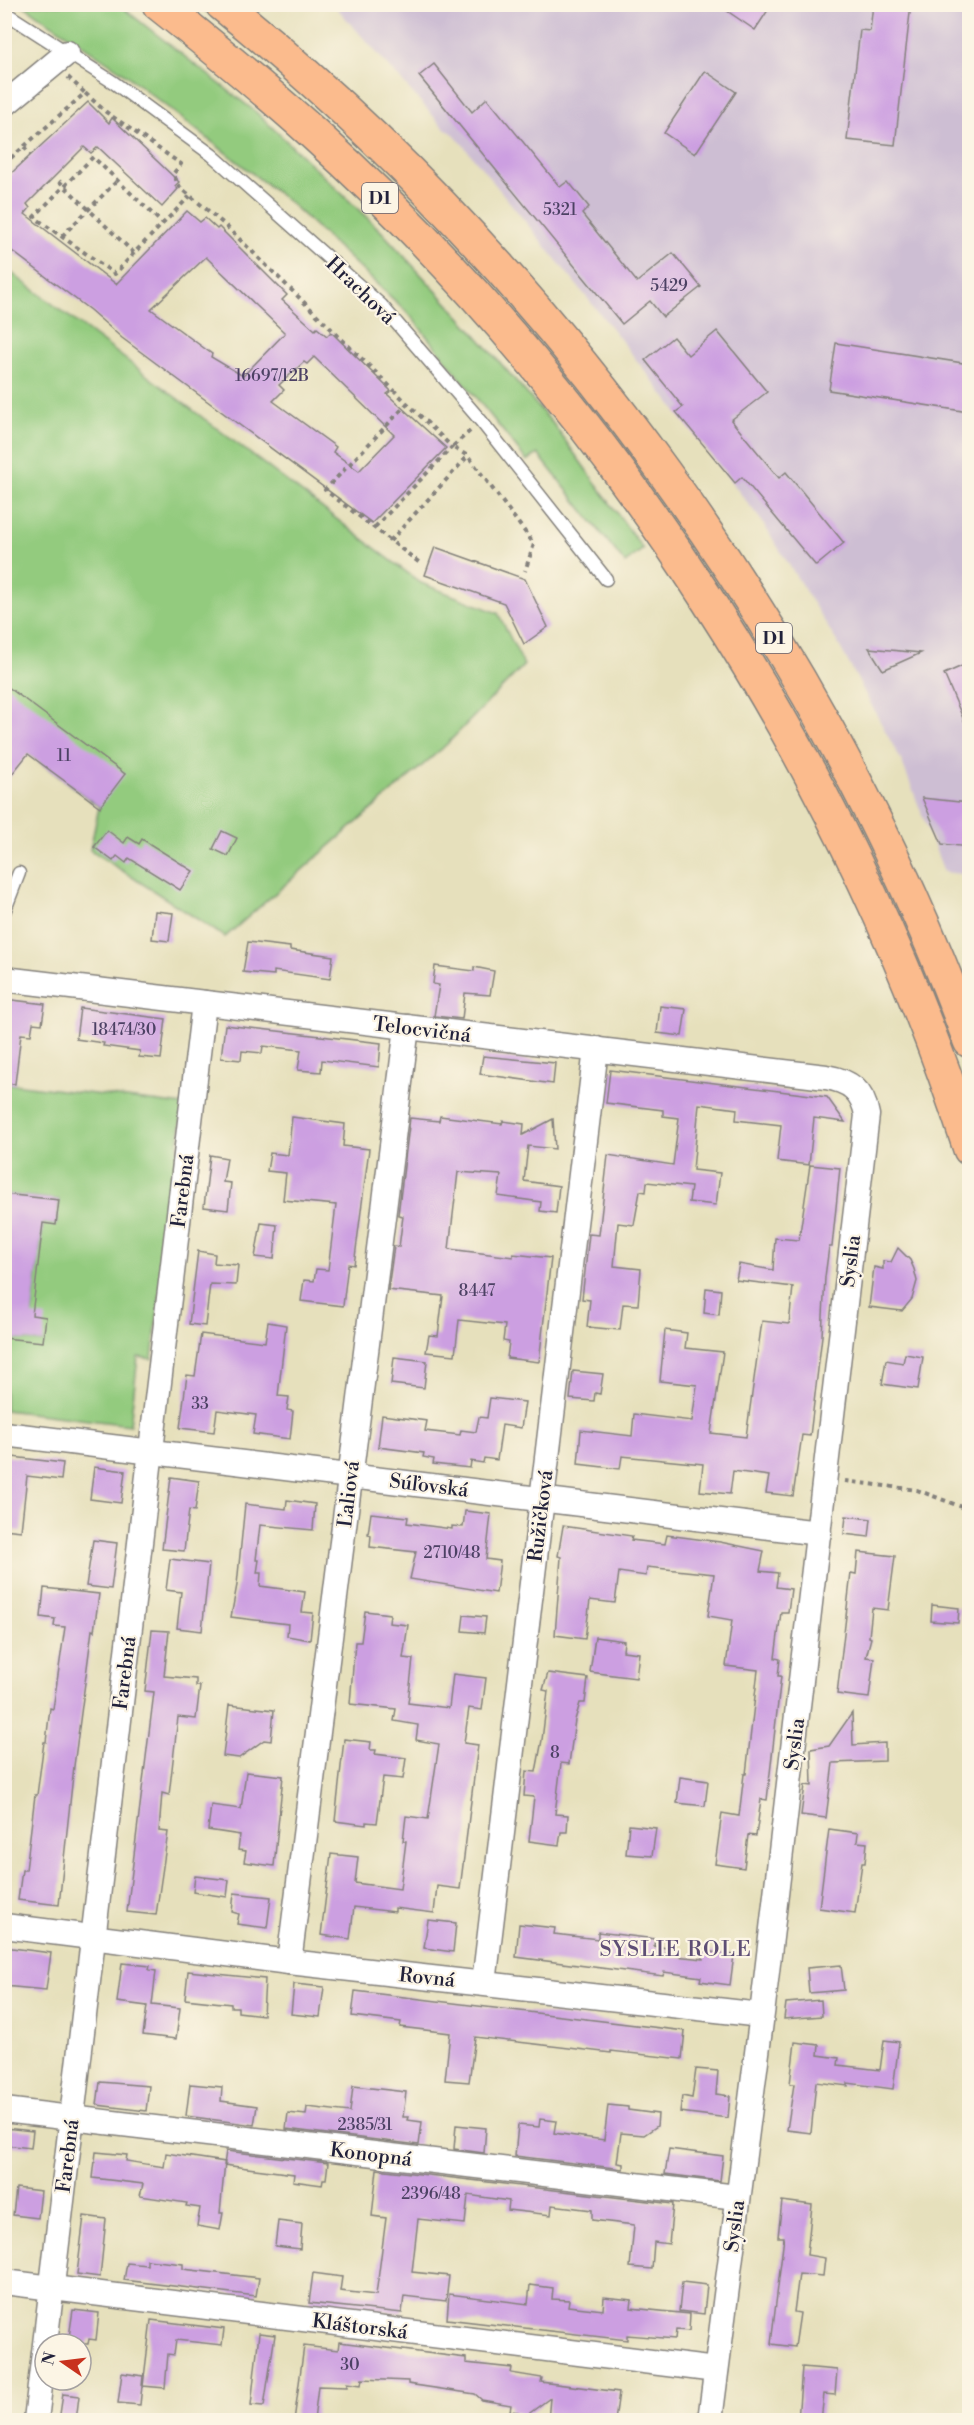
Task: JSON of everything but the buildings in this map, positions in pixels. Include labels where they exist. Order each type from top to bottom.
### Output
[{"type":"highway","name":"D1","points":[[159,4],[225,56],[314,134],[401,218],[483,305],[577,416],[654,520],[723,622],[842,834],[886,928],[922,1016],[969,1149]]},
{"type":"highway","name":"D1","points":[[222,4],[349,115],[426,190],[509,277],[601,390],[684,501],[758,612],[823,722],[873,819],[918,915],[969,1041]]},
{"type":"street","points":[[4,105],[67,53]]},
{"type":"street","name":"Telocvičná","points":[[4,979],[839,1079]]},
{"type":"street","name":"Farebná","points":[[36,2421],[204,1003]]},
{"type":"street","name":"Ľaliová","points":[[289,1962],[407,1027]]},
{"type":"street","name":"Ružičková","points":[[483,1983],[596,1049]]},
{"type":"street","name":"Syslia","points":[[710,2421],[819,1533],[867,1115],[860,1094],[851,1085],[839,1079]]},
{"type":"street","name":"Súľovská","points":[[4,1434],[819,1533]]},
{"type":"street","name":"Rovná","points":[[4,1926],[289,1962],[761,2015]]},
{"type":"street","name":"Konopná","points":[[4,2110],[737,2198]]},
{"type":"street","name":"Kláštorská","points":[[4,2282],[716,2370]]},
{"type":"lane","name":"Hrachová","points":[[4,12],[113,82],[212,155],[381,305],[481,421],[606,579]]},
{"type":"lane","points":[[4,912],[19,873]]},
{"type":"path","points":[[4,164],[85,93],[106,112],[181,164],[172,174],[180,187],[225,225],[452,447],[468,456],[534,544],[525,571]]},
{"type":"path","points":[[24,147],[31,155]]},
{"type":"path","points":[[163,224],[93,157],[34,217],[115,274],[191,195]]},
{"type":"path","points":[[59,181],[134,254]]},
{"type":"path","points":[[62,236],[117,181]]},
{"type":"path","points":[[408,403],[325,490],[421,564]]},
{"type":"path","points":[[374,528],[452,447],[481,421]]},
{"type":"path","points":[[390,541],[468,456]]},
{"type":"path","points":[[825,1478],[917,1490],[969,1510]]},
{"type":"path","points":[[959,2421],[969,2399]]},
{"type":"shaded area","points":[[334,5],[969,5],[969,875],[944,872],[902,762],[839,645],[761,520],[610,326],[455,135],[443,127]]},
{"type":"green space","points":[[23,5],[119,5],[257,113],[381,231],[471,329],[554,425],[643,549],[625,563],[538,454],[527,461],[409,314],[289,202],[121,71]]},
{"type":"green space","points":[[5,268],[421,583],[498,613],[524,665],[446,745],[225,937],[90,850],[99,807],[5,736]]},
{"type":"green space","points":[[5,1083],[183,1105],[152,1359],[138,1357],[130,1425],[5,1410],[5,1338],[43,1342],[32,1315],[43,1223],[56,1225],[59,1200],[5,1194]]},
{"type":"district","name":"SYSLIE ROLE","points":[[676,1949]]}]
